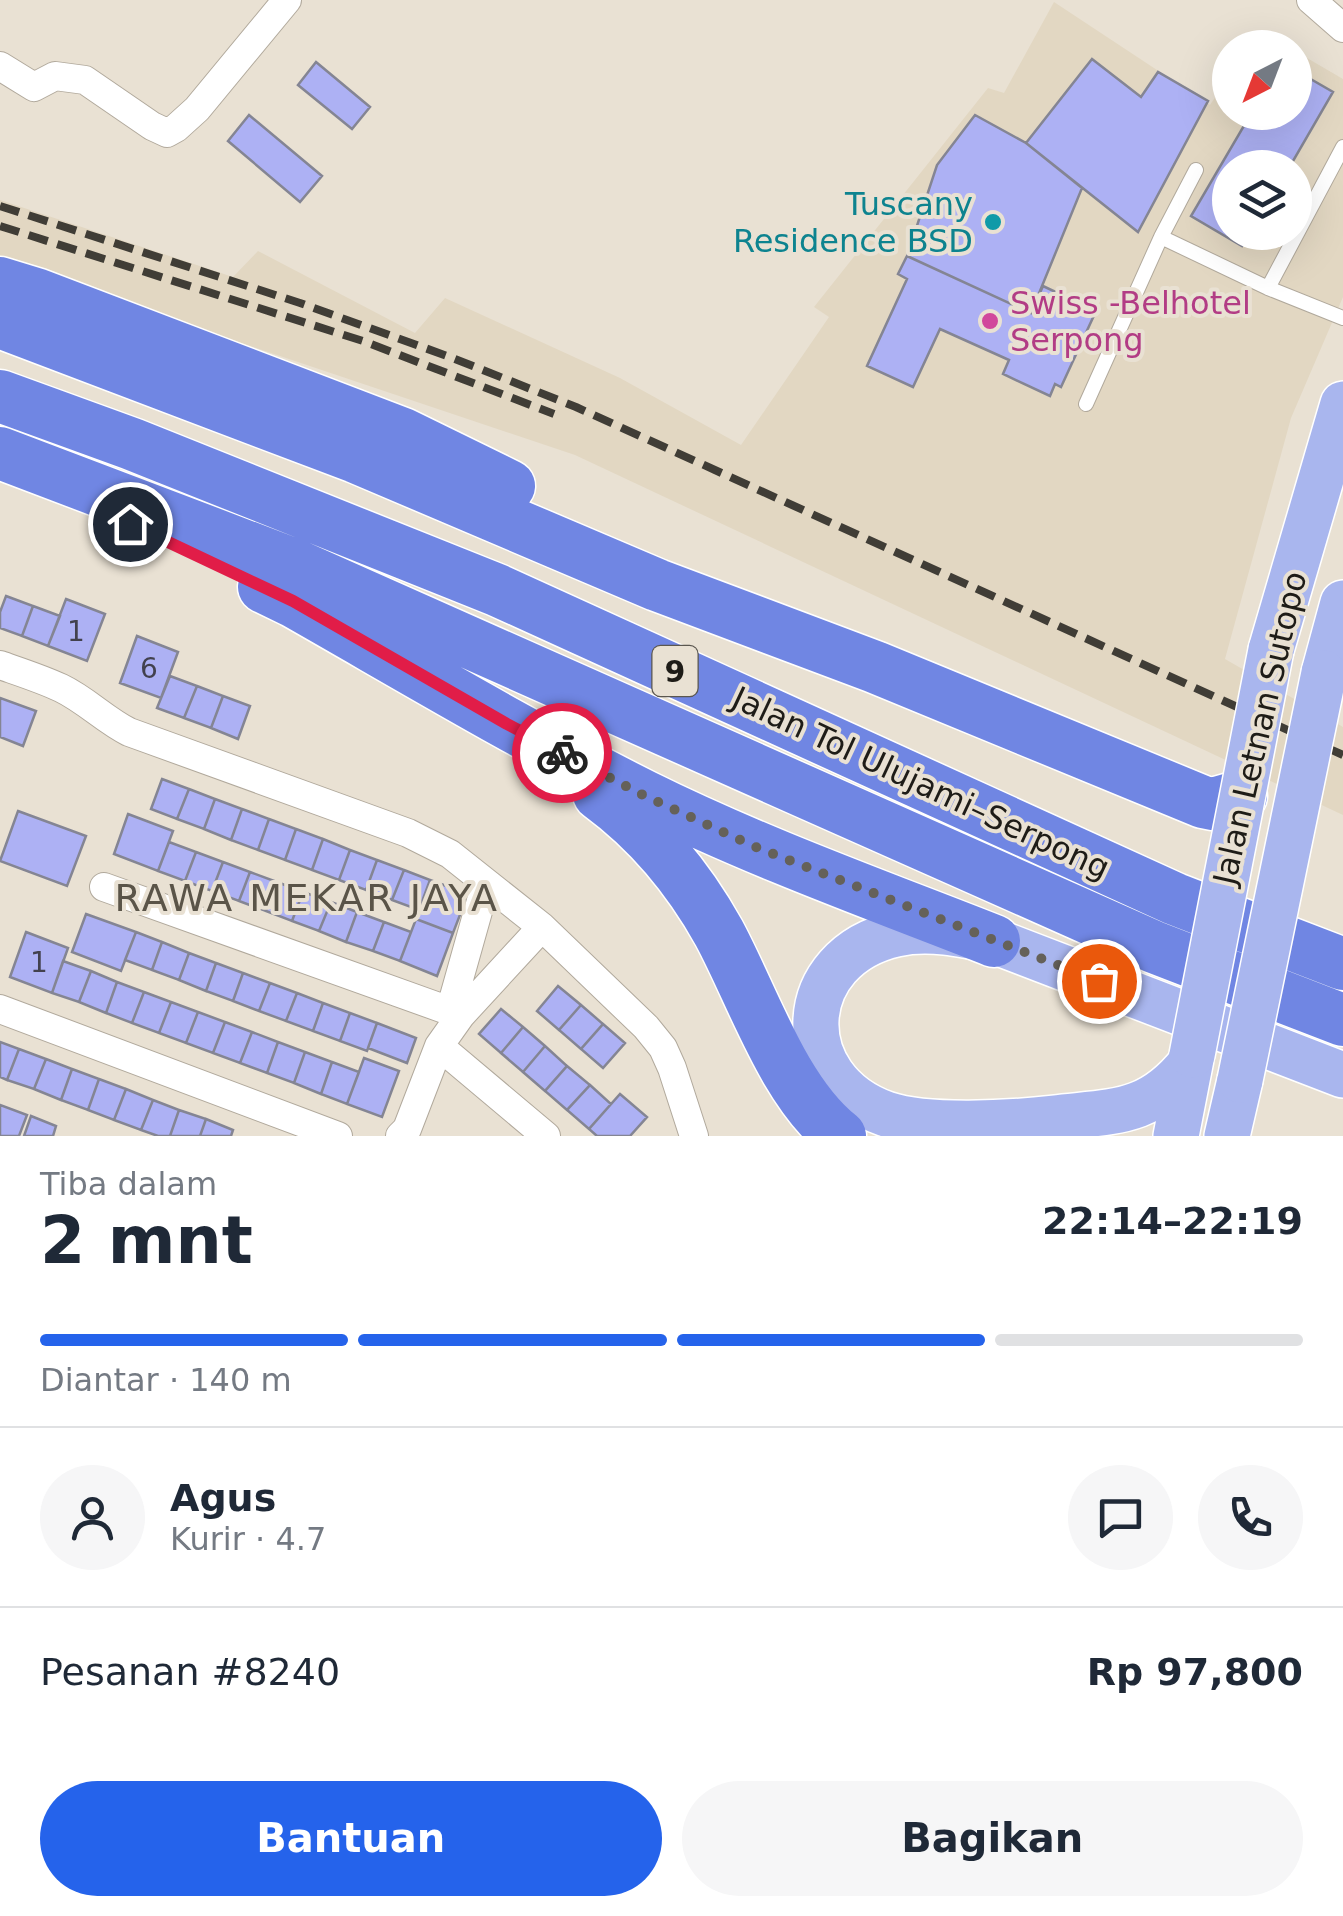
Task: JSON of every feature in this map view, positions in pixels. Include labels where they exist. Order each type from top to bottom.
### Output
[{"type":"highway","points":[[0,283],[403,434],[876,667]]},
{"type":"highway","points":[[11,337],[356,458],[657,585],[876,667],[1202,802],[1213,804],[1241,796]]},
{"type":"highway","points":[[11,337],[498,590]]},
{"type":"highway","name":"Jalan Tol Ulujami–Serpong","points":[[0,396],[132,444],[498,590],[1175,900],[1343,964]]},
{"type":"highway","name":"Jalan Tol Ulujami–Serpong","points":[[0,453],[295,566],[1154,947],[1343,1020]]},
{"type":"highway","points":[[0,462],[293,601],[507,724],[645,796],[758,848],[994,941]]},
{"type":"highway","points":[[507,724],[627,814],[670,860],[717,930],[794,1081],[840,1136]]},
{"type":"main road","name":"Jalan Letnan Sutopo","points":[[1176,1136],[1271,650],[1343,404]]},
{"type":"main road","name":"Jalan Letnan Sutopo","points":[[1227,1136],[1324,673],[1343,604]]},
{"type":"main road","points":[[1191,1060],[1168,1088],[1145,1103],[1116,1111],[1033,1120],[911,1120],[868,1106],[838,1084],[826,1068],[818,1046],[816,1008],[823,988],[852,954],[883,938],[949,932],[994,941],[1343,1075]]},
{"type":"main road","points":[[1239,1084],[1242,1111],[1252,1136]]},
{"type":"street","points":[[0,66],[34,87],[55,76],[85,80],[167,133],[197,109],[287,0]]},
{"type":"street","points":[[1311,0],[1343,28]]},
{"type":"street","points":[[0,665],[61,688],[129,732],[408,833],[450,854],[542,926],[646,1026],[672,1068],[694,1136]]},
{"type":"street","points":[[400,1136],[456,1014],[486,883]]},
{"type":"street","points":[[104,887],[456,1014]]},
{"type":"street","points":[[456,1014],[542,926]]},
{"type":"street","points":[[0,1009],[338,1136]]},
{"type":"street","points":[[439,1046],[546,1136]]},
{"type":"lane","points":[[1268,288],[1343,147]]},
{"type":"lane","points":[[1086,404],[1161,237],[1196,170]]},
{"type":"lane","points":[[1161,237],[1268,288],[1343,318]]},
{"type":"shaded area","points":[[1054,2],[1210,105],[1212,102],[1212,130],[1312,130],[1312,61],[1343,79],[1343,297],[1291,418],[1225,659],[1343,727],[1343,815],[575,455],[0,262],[0,200],[233,277],[258,251],[415,333],[445,298],[620,378],[741,445],[829,317],[814,307],[988,88],[1004,93]]},
{"type":"building","points":[[1092,59],[1141,97],[1158,72],[1208,101],[1138,232],[1026,143]]},
{"type":"building","points":[[316,62],[370,107],[352,129],[298,85]]},
{"type":"building","points":[[1312,80],[1333,92],[1312,128]]},
{"type":"building","points":[[249,115],[322,176],[300,202],[228,141]]},
{"type":"building","name":"Tuscany Residence BSD","points":[[975,115],[1026,143],[1082,188],[1031,313],[907,256],[937,165]]},
{"type":"building","points":[[1241,130],[1311,130],[1299,150],[1230,150]]},
{"type":"building","points":[[1212,180],[1212,228],[1191,216]]},
{"type":"building","name":"Swiss -Belhotel Serpong","points":[[907,256],[1031,313],[1043,286],[1096,311],[1061,387],[1055,384],[1050,396],[1003,374],[1009,360],[940,329],[913,387],[867,366],[907,279],[898,274]]},
{"type":"building","points":[[6,596],[33,606],[22,636],[0,628]]},
{"type":"building","points":[[66,599],[105,614],[87,661],[48,646]]},
{"type":"building","points":[[33,606],[60,616],[48,646],[22,636]]},
{"type":"building","points":[[137,636],[178,652],[161,698],[120,683]]},
{"type":"building","points":[[170,676],[197,686],[184,718],[157,708]]},
{"type":"building","points":[[197,686],[223,696],[211,728],[184,718]]},
{"type":"building","points":[[223,696],[250,706],[238,739],[211,728]]},
{"type":"building","points":[[0,698],[36,711],[23,746],[0,737]]},
{"type":"building","points":[[162,779],[189,789],[177,819],[151,809]]},
{"type":"building","points":[[189,789],[215,799],[204,829],[177,819]]},
{"type":"building","points":[[215,799],[242,809],[231,840],[204,829]]},
{"type":"building","points":[[242,809],[269,819],[258,850],[231,840]]},
{"type":"building","points":[[18,811],[86,836],[67,886],[0,861]]},
{"type":"building","points":[[128,814],[173,831],[158,871],[114,854]]},
{"type":"building","points":[[269,819],[296,829],[285,860],[258,850]]},
{"type":"building","points":[[296,829],[323,839],[312,870],[285,860]]},
{"type":"building","points":[[323,839],[350,850],[339,880],[312,870]]},
{"type":"building","points":[[169,842],[196,852],[185,881],[158,871]]},
{"type":"building","points":[[350,850],[377,860],[366,890],[339,880]]},
{"type":"building","points":[[196,852],[223,862],[212,891],[185,881]]},
{"type":"building","points":[[377,860],[404,870],[392,900],[366,890]]},
{"type":"building","points":[[223,862],[250,872],[239,901],[212,891]]},
{"type":"building","points":[[404,870],[430,880],[419,910],[392,900]]},
{"type":"building","points":[[250,872],[277,882],[266,911],[239,901]]},
{"type":"building","points":[[430,880],[468,894],[453,933],[416,919]]},
{"type":"building","points":[[277,882],[303,892],[292,921],[266,911]]},
{"type":"building","points":[[303,892],[331,902],[319,931],[292,921]]},
{"type":"building","points":[[331,902],[357,912],[346,942],[319,931]]},
{"type":"building","points":[[357,912],[384,922],[373,951],[346,942]]},
{"type":"building","points":[[86,914],[136,932],[121,971],[72,952]]},
{"type":"building","points":[[416,919],[453,933],[437,976],[400,961]]},
{"type":"building","points":[[384,922],[411,932],[400,961],[373,951]]},
{"type":"building","points":[[26,932],[68,948],[52,993],[10,977]]},
{"type":"building","points":[[136,932],[162,942],[152,970],[125,960]]},
{"type":"building","points":[[162,942],[189,953],[179,980],[152,970]]},
{"type":"building","points":[[189,953],[216,963],[206,991],[179,980]]},
{"type":"building","points":[[63,961],[91,971],[79,1002],[52,993]]},
{"type":"building","points":[[216,963],[243,973],[233,1001],[206,991]]},
{"type":"building","points":[[91,971],[117,982],[106,1013],[79,1002]]},
{"type":"building","points":[[243,973],[270,983],[259,1011],[233,1001]]},
{"type":"building","points":[[117,982],[144,992],[132,1023],[106,1013]]},
{"type":"building","points":[[270,983],[297,993],[286,1021],[259,1011]]},
{"type":"building","points":[[558,986],[581,1005],[559,1030],[537,1011]]},
{"type":"building","points":[[144,992],[171,1002],[159,1033],[132,1023]]},
{"type":"building","points":[[297,993],[323,1003],[313,1031],[286,1021]]},
{"type":"building","points":[[171,1002],[198,1012],[186,1043],[159,1033]]},
{"type":"building","points":[[323,1003],[350,1013],[340,1041],[313,1031]]},
{"type":"building","points":[[581,1005],[603,1024],[581,1049],[559,1030]]},
{"type":"building","points":[[501,1009],[523,1027],[501,1053],[479,1034]]},
{"type":"building","points":[[198,1012],[225,1022],[213,1053],[186,1043]]},
{"type":"building","points":[[350,1013],[377,1023],[367,1051],[340,1041]]},
{"type":"building","points":[[225,1022],[252,1032],[240,1063],[213,1053]]},
{"type":"building","points":[[377,1023],[416,1038],[407,1063],[368,1048]]},
{"type":"building","points":[[603,1024],[625,1043],[603,1068],[581,1049]]},
{"type":"building","points":[[523,1027],[545,1046],[523,1072],[501,1053]]},
{"type":"building","points":[[252,1032],[278,1042],[267,1073],[240,1063]]},
{"type":"building","points":[[0,1042],[19,1049],[7,1080],[0,1077]]},
{"type":"building","points":[[278,1042],[305,1052],[294,1083],[267,1073]]},
{"type":"building","points":[[545,1046],[567,1066],[545,1091],[523,1072]]},
{"type":"building","points":[[19,1049],[46,1059],[34,1089],[7,1080]]},
{"type":"building","points":[[305,1052],[332,1062],[321,1094],[294,1083]]},
{"type":"building","points":[[364,1058],[399,1071],[382,1117],[347,1104]]},
{"type":"building","points":[[46,1059],[72,1069],[61,1100],[34,1089]]},
{"type":"building","points":[[332,1062],[359,1072],[347,1104],[321,1094]]},
{"type":"building","points":[[567,1066],[590,1085],[567,1110],[545,1091]]},
{"type":"building","points":[[72,1069],[99,1079],[88,1110],[61,1100]]},
{"type":"building","points":[[99,1079],[126,1089],[114,1120],[88,1110]]},
{"type":"building","points":[[590,1085],[611,1104],[589,1129],[567,1110]]},
{"type":"building","points":[[126,1089],[153,1100],[141,1130],[114,1120]]},
{"type":"building","points":[[620,1094],[647,1117],[630,1136],[597,1136],[589,1129]]},
{"type":"building","points":[[153,1100],[179,1110],[170,1136],[141,1130]]},
{"type":"building","points":[[0,1105],[27,1115],[19,1136],[0,1136]]},
{"type":"building","points":[[179,1110],[206,1119],[200,1136],[170,1136]]},
{"type":"building","points":[[31,1116],[56,1126],[53,1136],[24,1136]]},
{"type":"building","points":[[206,1119],[233,1130],[231,1136],[200,1136]]},
{"type":"railway","points":[[0,206],[300,303],[576,407],[1343,755]]},
{"type":"railway","points":[[0,226],[363,341],[554,414]]},
{"type":"way so far","points":[[562,753],[758,848],[1099,981]]},
{"type":"place","name":"Tuscany Residence BSD","points":[[993,222]]},
{"type":"place","name":"Swiss -Belhotel Serpong","points":[[990,321]]},
{"type":"district","name":"RAWA MEKAR JAYA","points":[[307,898]]},
{"type":"route","points":[[130,524],[293,601],[562,753]]}]
